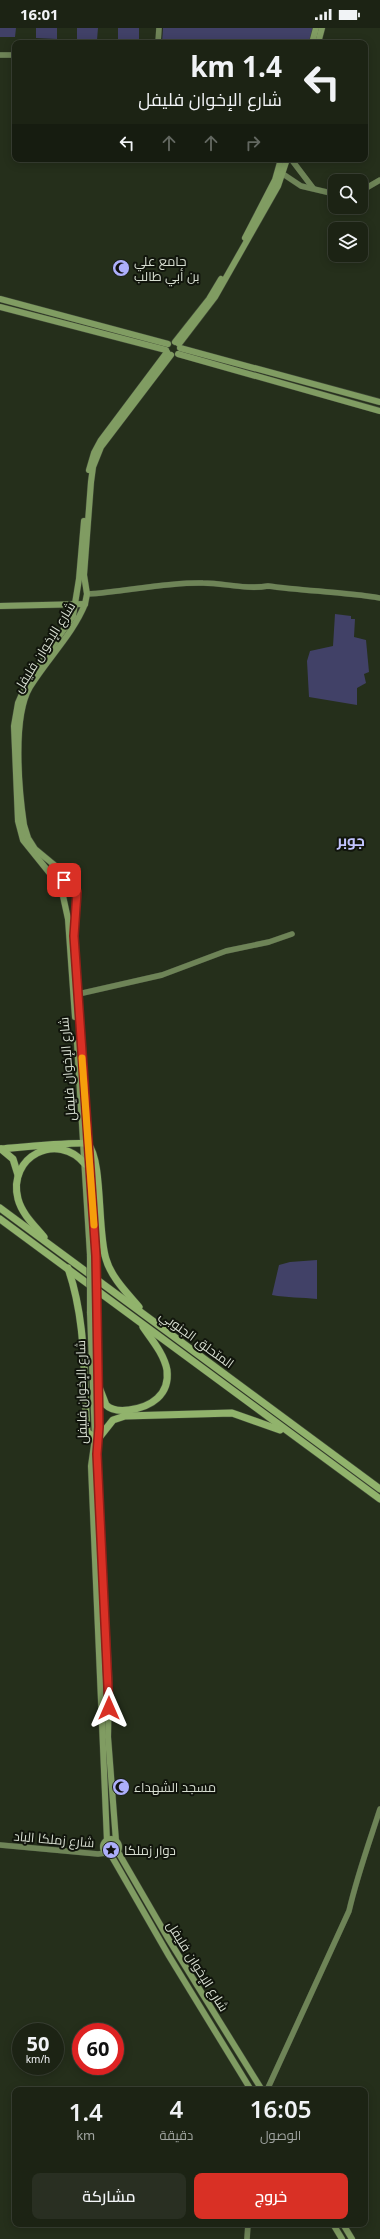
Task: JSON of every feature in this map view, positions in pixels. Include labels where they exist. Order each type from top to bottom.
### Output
[{"type":"highway","points":[[1,1149],[86,1143],[96,1160],[101,1241],[106,1261],[115,1278],[149,1318]]},
{"type":"highway","points":[[1,1149],[13,1159],[18,1175],[17,1192],[22,1208],[53,1248]]},
{"type":"highway","points":[[18,1175],[29,1158],[46,1151],[68,1150],[79,1157],[85,1164]]},
{"type":"highway","name":"المتحلق الجنوبي","points":[[0,1208],[380,1489]]},
{"type":"highway","name":"المتحلق الجنوبي","points":[[0,1219],[380,1499]]},
{"type":"highway","points":[[67,1268],[77,1296],[82,1321],[87,1432],[96,1439],[107,1425],[119,1417],[217,1412],[237,1413],[290,1434]]},
{"type":"highway","points":[[99,1387],[106,1405],[117,1410],[134,1409],[151,1405],[163,1392],[167,1380],[165,1362],[138,1321]]},
{"type":"main road","points":[[313,40],[316,28]]},
{"type":"main road","points":[[319,40],[322,28]]},
{"type":"main road","points":[[281,162],[281,173]]},
{"type":"main road","points":[[281,173],[285,162]]},
{"type":"main road","name":"شارع الإخوان فليفل","points":[[116,1841],[108,1737],[108,1678],[96,1439],[93,1256],[71,921],[59,887],[22,836],[17,811],[17,760],[19,734],[23,702],[30,686],[85,604],[86,593],[84,576],[89,468],[100,446],[209,299],[246,241],[281,173]]},
{"type":"main road","points":[[0,299],[380,411]]},
{"type":"main road","points":[[0,307],[173,349],[380,402]]},
{"type":"main road","name":"شارع الإخوان فليفل","points":[[71,921],[77,892],[73,881],[42,856],[28,838],[22,811],[14,726],[18,703],[26,685],[69,623],[74,612],[74,603],[86,524]]},
{"type":"main road","points":[[77,589],[86,593]]},
{"type":"main road","points":[[0,606],[74,603],[85,604]]},
{"type":"main road","points":[[59,887],[64,880],[73,881]]},
{"type":"main road","points":[[63,896],[73,897],[77,892]]},
{"type":"main road","name":"شارع الإخوان فليفل","points":[[86,1143],[85,1164],[93,1256]]},
{"type":"main road","name":"شارع الإخوان فليفل","points":[[93,1313],[99,1387],[96,1439],[91,1466],[107,1841]]},
{"type":"main road","points":[[107,1841],[116,1841],[119,1845],[118,1852],[108,1854],[104,1847],[107,1841]]},
{"type":"main road","name":"شارع الإخوان فليفل","points":[[118,1852],[169,1940],[260,2087]]},
{"type":"main road","name":"شارع الإخوان فليفل","points":[[108,1854],[249,2087]]},
{"type":"main road","points":[[335,2227],[342,2239]]},
{"type":"main road","points":[[345,2227],[352,2239]]},
{"type":"street","points":[[158,40],[159,28]]},
{"type":"street","points":[[0,55],[12,55]]},
{"type":"street","points":[[293,162],[313,188]]},
{"type":"street","points":[[281,173],[301,186],[328,192]]},
{"type":"street","points":[[368,186],[380,180]]},
{"type":"street","points":[[86,593],[204,583],[258,588],[268,586],[330,594],[358,594],[380,598]]},
{"type":"street","points":[[75,995],[162,975],[226,951],[268,942],[292,934]]},
{"type":"street","points":[[268,2087],[349,1911],[356,1879],[365,1859],[380,1809]]},
{"type":"street","name":"شارع زملكا الباد","points":[[0,1845],[108,1854]]},
{"type":"street","points":[[247,2239],[248,2227]]},
{"type":"shaded area","points":[[0,28],[16,28],[15,37],[0,37]]},
{"type":"shaded area","points":[[36,28],[57,28],[57,39],[36,38]]},
{"type":"shaded area","points":[[77,28],[98,28],[97,40],[77,39]]},
{"type":"shaded area","points":[[118,28],[139,28],[139,40],[118,40]]},
{"type":"shaded area","points":[[163,28],[314,28],[311,40],[162,40]]},
{"type":"shaded area","points":[[335,614],[351,616],[351,619],[355,619],[354,637],[366,640],[369,672],[364,674],[366,683],[357,688],[357,705],[309,697],[307,661],[310,651],[333,646]]},
{"type":"shaded area","points":[[317,1260],[317,1299],[272,1295],[279,1265],[290,1262]]},
{"type":"slow traffic","points":[[82,1058],[94,1225]]},
{"type":"place","name":"جامع علي بن أبي طالب","points":[[121,268]]},
{"type":"place","name":"مسجد الشهداء","points":[[121,1787]]},
{"type":"place","name":"دوار زملكا","points":[[111,1850]]},
{"type":"district","name":"جوبر","points":[[351,840]]},
{"type":"route","points":[[64,880],[67,879],[73,881],[77,888],[74,936],[96,1256],[96,1312],[99,1387],[97,1454],[109,1708]]}]
